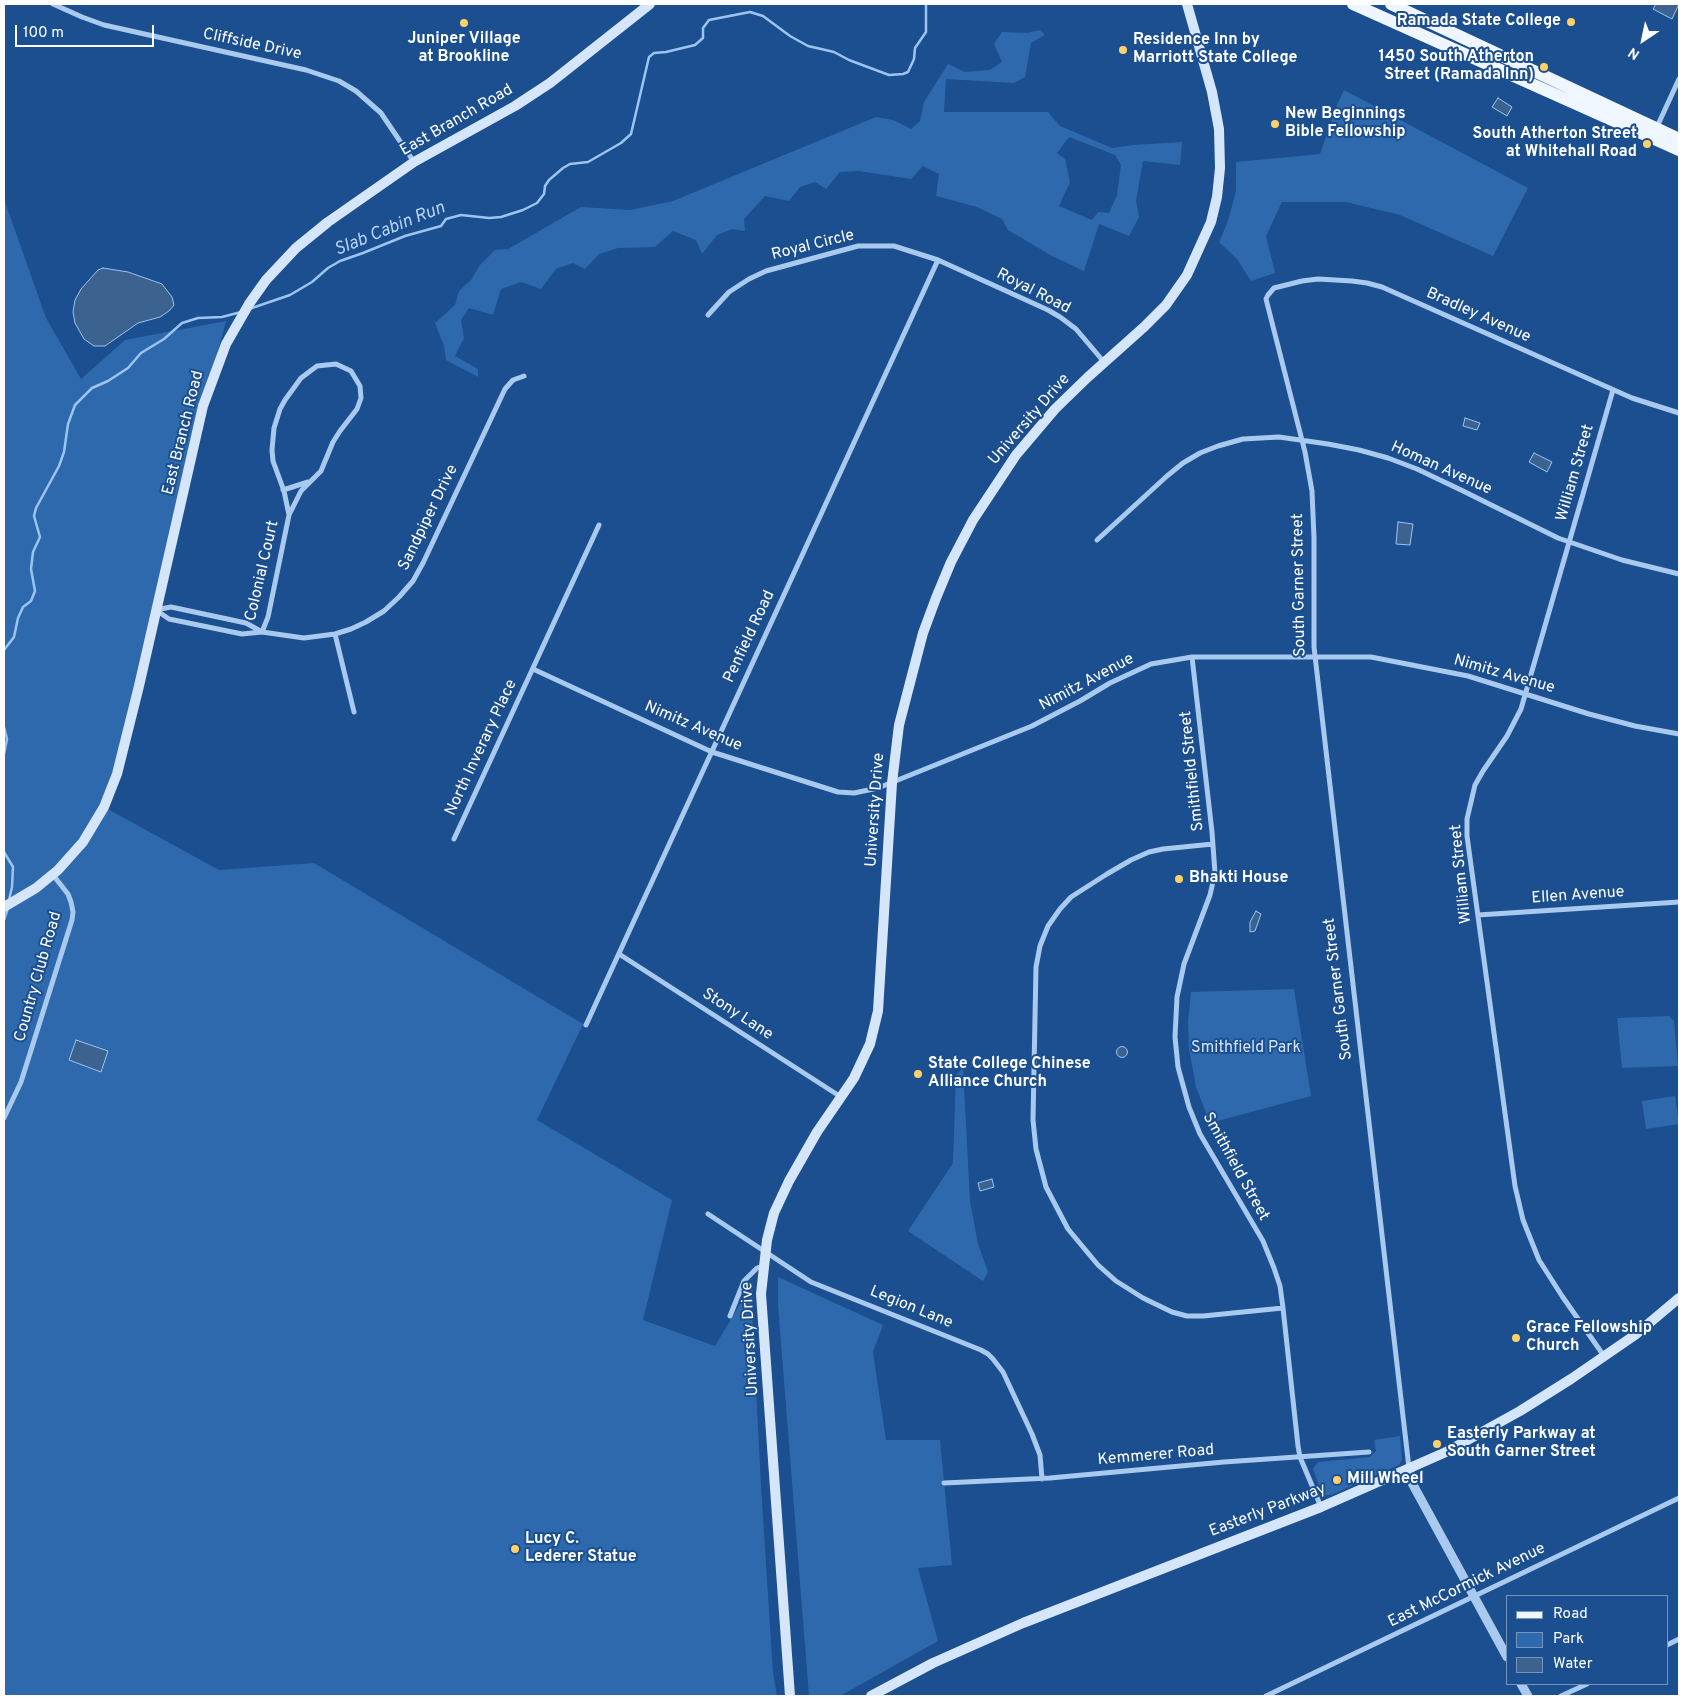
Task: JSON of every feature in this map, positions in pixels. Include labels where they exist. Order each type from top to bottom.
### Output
[{"type":"main road","name":"East Branch Road","points":[[4,907],[36,888],[53,874],[83,842],[104,807],[117,774],[139,686],[203,406],[220,357],[231,333],[249,304],[275,270],[302,243],[335,216],[414,162],[515,106],[550,83],[650,4]]},
{"type":"main road","name":"University Drive","points":[[790,1696],[761,1294],[765,1250],[774,1212],[785,1188],[817,1132],[859,1068],[870,1044],[878,1011],[892,782],[899,726],[914,665],[936,598],[951,562],[973,520],[1016,455],[1055,409],[1166,305],[1187,275],[1207,234],[1217,197],[1220,155],[1219,129],[1212,92],[1188,4]]},
{"type":"main road","points":[[1353,4],[1654,133],[1679,139]]},
{"type":"main road","points":[[1391,4],[1654,133],[1679,150]]},
{"type":"main road","name":"Easterly Parkway","points":[[870,1696],[933,1663],[1023,1623],[1321,1507],[1446,1452],[1506,1419],[1571,1379],[1657,1318],[1679,1298]]},
{"type":"street","name":"Cliffside Drive","points":[[53,4],[104,25],[298,68],[339,81],[356,91],[376,108],[414,162]]},
{"type":"street","points":[[1381,16],[1387,4]]},
{"type":"street","points":[[1654,133],[1679,79]]},
{"type":"street","name":"Royal Circle","points":[[708,315],[729,292],[766,271],[858,246],[894,246],[938,260]]},
{"type":"street","name":"Royal Road","points":[[938,260],[1060,317],[1076,329],[1104,362]]},
{"type":"street","name":"Penfield Road","points":[[586,1024],[938,260]]},
{"type":"street","name":"Bradley Avenue","points":[[1266,299],[1274,288],[1302,281],[1318,279],[1367,283],[1632,398],[1679,413]]},
{"type":"street","name":"South Garner Street","points":[[1266,299],[1309,471],[1313,505],[1315,657],[1409,1469],[1412,1483],[1506,1655]]},
{"type":"street","points":[[324,364],[336,364],[351,372],[360,386],[361,398],[358,409],[340,431],[333,442],[321,471],[301,491],[289,515],[273,461],[274,428],[280,409],[290,390],[311,369],[324,364]]},
{"type":"street","name":"Sandpiper Drive","points":[[156,610],[169,619],[242,634],[262,632],[304,638],[335,634],[351,629],[384,611],[413,581],[423,563],[505,389],[513,380],[524,376]]},
{"type":"street","name":"William Street","points":[[1604,1357],[1539,1260],[1523,1220],[1515,1186],[1467,836],[1469,808],[1475,785],[1483,770],[1514,726],[1526,694],[1614,390]]},
{"type":"street","name":"Homan Avenue","points":[[1097,540],[1166,476],[1200,453],[1243,439],[1279,438],[1358,450],[1417,469],[1558,538],[1622,560],[1679,574]]},
{"type":"street","points":[[283,490],[310,481]]},
{"type":"street","name":"Colonial Court","points":[[262,632],[268,617],[289,515]]},
{"type":"street","name":"North Inverary Place","points":[[454,839],[599,525]]},
{"type":"street","name":"Sandpiper Drive","points":[[156,610],[171,607],[237,620],[246,622],[262,632]]},
{"type":"street","points":[[335,634],[354,712]]},
{"type":"street","name":"Nimitz Avenue","points":[[534,668],[712,752],[838,792],[854,793],[870,791],[1032,726],[1132,672],[1151,664],[1192,658],[1371,657],[1468,676],[1626,724],[1679,734]]},
{"type":"street","name":"Smithfield Street","points":[[1192,658],[1215,867],[1213,886],[1184,964],[1177,997],[1175,1037],[1178,1067],[1189,1107],[1200,1134],[1268,1252],[1278,1280],[1283,1308],[1300,1457],[1321,1507]]},
{"type":"street","points":[[1213,844],[1163,849],[1149,852],[1131,860],[1071,897],[1048,926],[1040,946],[1036,967],[1032,1120],[1036,1149],[1046,1187],[1068,1229],[1098,1265],[1116,1281],[1143,1298],[1172,1312],[1187,1316],[1283,1308]]},
{"type":"street","name":"Country Club Road","points":[[4,1118],[26,1068],[72,920],[73,912],[68,894],[53,874]]},
{"type":"street","name":"Ellen Avenue","points":[[1478,915],[1679,902]]},
{"type":"street","name":"Stony Lane","points":[[619,954],[841,1097]]},
{"type":"street","name":"Legion Lane","points":[[708,1214],[811,1282],[988,1354],[994,1359],[1002,1372],[1032,1434],[1040,1455],[1042,1479]]},
{"type":"street","points":[[730,1316],[744,1281],[757,1268],[763,1266]]},
{"type":"street","name":"Kemmerer Road","points":[[944,1483],[1042,1479],[1224,1462],[1369,1452]]},
{"type":"street","name":"East McCormick Avenue","points":[[1266,1696],[1679,1498]]},
{"type":"street","points":[[1522,1685],[1528,1696]]},
{"type":"street","points":[[1560,1696],[1584,1685]]},
{"type":"green space","points":[[1040,30],[1045,35],[1031,43],[1025,77],[1014,83],[946,79],[944,112],[1048,112],[1060,126],[1112,148],[1182,142],[1180,165],[1143,161],[1136,201],[1139,217],[1129,236],[1099,224],[1084,271],[1052,256],[1008,230],[1002,219],[977,207],[936,196],[939,174],[923,166],[911,179],[859,171],[840,172],[826,189],[815,182],[800,187],[789,201],[765,196],[744,219],[745,231],[732,229],[717,235],[702,254],[696,240],[673,231],[655,247],[618,248],[599,254],[585,269],[573,263],[556,269],[541,289],[521,282],[501,289],[493,315],[469,308],[461,320],[464,338],[455,356],[478,369],[478,377],[446,360],[444,346],[435,323],[455,305],[459,291],[471,280],[480,265],[495,250],[508,249],[581,207],[630,210],[673,201],[876,117],[893,120],[911,129],[920,121],[924,102],[948,64],[965,72],[990,70],[1002,62],[994,44],[1002,32],[1027,33]],"holes":[[[1069,137],[1115,155],[1121,165],[1117,195],[1109,213],[1098,212],[1092,220],[1059,206],[1070,182],[1065,159],[1057,153]]]},
{"type":"green space","points":[[1344,90],[1528,188],[1493,256],[1400,215],[1346,202],[1282,202],[1266,236],[1275,273],[1251,281],[1237,259],[1219,242],[1228,221],[1236,191],[1236,162],[1320,154]]},
{"type":"green space","points":[[4,199],[46,318],[81,379],[125,340],[226,321],[203,406],[184,492],[104,807],[219,870],[314,863],[583,1024],[537,1120],[672,1200],[643,1320],[715,1346],[753,1282],[752,1312],[761,1486],[773,1673],[777,1696],[4,1696]]},
{"type":"green space","name":"Smithfield Park","points":[[1294,989],[1311,1096],[1210,1123],[1196,1087],[1189,1049],[1188,1022],[1191,992]]},
{"type":"green space","points":[[1669,1016],[1674,1021],[1678,1066],[1622,1068],[1617,1018]]},
{"type":"green space","points":[[963,1068],[970,1201],[978,1244],[988,1272],[983,1281],[908,1231],[953,1163],[956,1075]]},
{"type":"green space","points":[[1675,1096],[1679,1124],[1646,1129],[1642,1101]]},
{"type":"green space","points":[[778,1277],[883,1325],[873,1352],[886,1440],[940,1440],[952,1565],[918,1568],[938,1641],[840,1696],[809,1696],[778,1305]]},
{"type":"green space","points":[[1400,1436],[1402,1459],[1399,1465],[1331,1495],[1326,1495],[1321,1491],[1313,1469],[1318,1462],[1370,1457],[1376,1451],[1374,1440]]},
{"type":"water","points":[[1656,4],[1679,4],[1672,19],[1653,9]]},
{"type":"water","points":[[1498,98],[1512,107],[1507,116],[1492,107]]},
{"type":"water","points":[[103,268],[128,272],[162,284],[172,297],[174,305],[160,317],[138,323],[105,346],[94,346],[84,339],[75,323],[73,312],[75,300],[81,289],[98,270]]},
{"type":"water","points":[[1465,418],[1480,423],[1477,430],[1463,426]]},
{"type":"water","points":[[1534,453],[1552,462],[1547,472],[1529,462]]},
{"type":"water","points":[[1398,522],[1413,524],[1410,545],[1396,544]]},
{"type":"water","points":[[1256,911],[1261,914],[1255,931],[1250,932],[1250,922]]},
{"type":"water","points":[[76,1040],[108,1051],[101,1072],[69,1060]]},
{"type":"water","points":[[1122,1046],[1128,1052],[1122,1058],[1116,1052]]},
{"type":"water","points":[[992,1179],[994,1187],[980,1191],[978,1183]]},
{"type":"waterway","name":"Slab Cabin Run","points":[[249,309],[290,295],[312,282],[328,268],[340,261],[405,236],[441,226],[446,219],[461,215],[489,218],[501,217],[537,203],[544,194],[545,186],[549,180],[563,168],[570,164],[588,162],[621,143],[631,134],[649,57],[654,53],[695,45],[703,38],[703,28],[709,20],[750,12],[763,16],[790,36],[808,46],[834,52],[849,60],[889,75],[903,74],[908,72],[914,59],[915,48],[926,32],[926,4]]},
{"type":"waterway","name":"Slab Cabin Run","points":[[4,650],[14,637],[18,618],[23,607],[31,601],[35,591],[31,569],[33,552],[40,537],[34,516],[36,508],[59,466],[64,452],[68,424],[75,405],[92,388],[108,381],[128,368],[141,353],[164,339],[182,323],[198,318],[222,317],[241,312]]},
{"type":"waterway","name":"Slab Cabin Run","points":[[4,727],[7,739],[4,754]]},
{"type":"waterway","name":"Slab Cabin Run","points":[[4,852],[13,867],[9,900]]},
{"type":"waterway","name":"Slab Cabin Run","points":[[4,920],[8,908]]},
{"type":"place","name":"Ramada State College","points":[[1571,22]]},
{"type":"place","name":"Juniper Village at Brookline","points":[[464,23]]},
{"type":"place","name":"Residence Inn by Marriott State College","points":[[1123,50]]},
{"type":"place","name":"1450 South Atherton Street (Ramada Inn)","points":[[1544,67]]},
{"type":"place","name":"New Beginnings Bible Fellowship","points":[[1275,124]]},
{"type":"place","name":"South Atherton Street at Whitehall Road","points":[[1647,144]]},
{"type":"place","name":"Bhakti House","points":[[1179,879]]},
{"type":"place","name":"State College Chinese Alliance Church","points":[[918,1074]]},
{"type":"place","name":"Grace Fellowship Church","points":[[1516,1338]]},
{"type":"place","name":"Easterly Parkway at South Garner Street","points":[[1437,1444]]},
{"type":"place","name":"Mill Wheel","points":[[1337,1480]]},
{"type":"place","name":"Lucy C. Lederer Statue","points":[[515,1549]]}]
